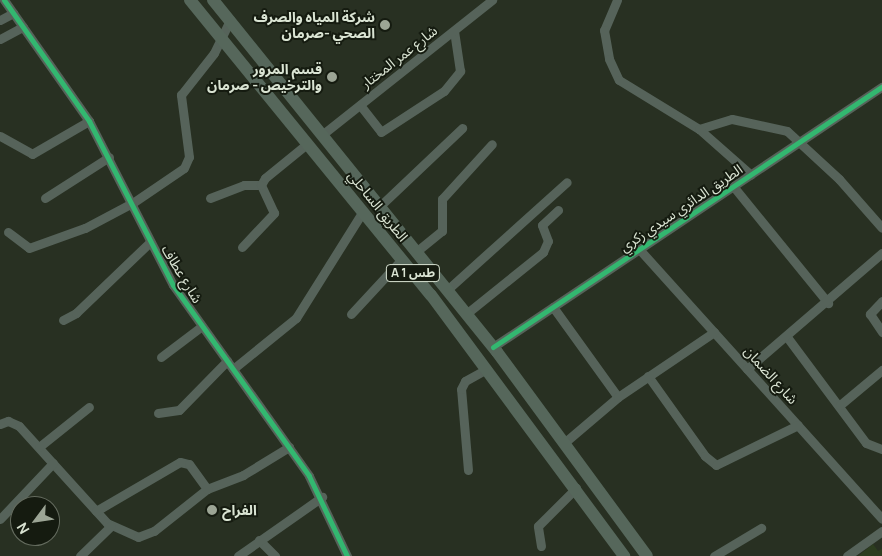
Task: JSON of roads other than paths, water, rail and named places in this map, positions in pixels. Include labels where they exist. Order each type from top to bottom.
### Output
[{"type":"highway","name":"الطريق الساحلي","points":[[190,0],[402,259],[576,488],[624,556]]},
{"type":"highway","name":"الطريق الساحلي","points":[[213,0],[493,347],[647,556]]},
{"type":"highway","points":[[595,515],[609,504]]},
{"type":"street","name":"شارع عطاف","points":[[4,0],[89,121],[134,202],[150,242],[202,326],[289,447],[322,497],[347,556]]},
{"type":"street","name":"شارع عمر المختار","points":[[323,134],[492,0]]},
{"type":"street","points":[[617,0],[604,30],[615,74],[675,118],[699,129],[751,175]]},
{"type":"street","points":[[0,20],[13,13]]},
{"type":"street","points":[[8,232],[29,248],[85,228],[134,202],[188,163],[180,95],[214,53],[220,36],[230,20]]},
{"type":"street","points":[[0,39],[23,27]]},
{"type":"street","points":[[360,105],[381,132],[444,91],[460,71],[454,31]]},
{"type":"street","name":"الطريق الدائري سيدي زكري","points":[[493,347],[881,89]]},
{"type":"street","points":[[699,129],[737,120],[788,131],[801,141],[882,228]]},
{"type":"street","points":[[0,136],[32,154],[89,121]]},
{"type":"street","points":[[380,206],[462,128]]},
{"type":"street","points":[[210,198],[244,185],[261,185],[308,143]]},
{"type":"street","points":[[417,251],[442,231],[442,199],[492,144]]},
{"type":"street","points":[[45,198],[109,157]]},
{"type":"street","points":[[447,290],[566,182]]},
{"type":"street","points":[[242,247],[274,213],[261,185]]},
{"type":"street","points":[[733,186],[828,303]]},
{"type":"street","points":[[466,314],[543,252],[548,241],[542,225],[558,210]]},
{"type":"street","points":[[233,369],[296,318],[363,211]]},
{"type":"street","points":[[63,320],[76,313],[150,242]]},
{"type":"street","name":"شارع الضمان","points":[[639,249],[882,518]]},
{"type":"street","points":[[747,369],[828,303],[882,253]]},
{"type":"street","points":[[352,314],[402,259]]},
{"type":"street","points":[[882,300],[870,314],[882,332]]},
{"type":"street","points":[[553,307],[618,397]]},
{"type":"street","points":[[161,357],[202,326]]},
{"type":"street","points":[[564,443],[618,397],[714,332]]},
{"type":"street","points":[[787,336],[840,404],[866,443],[882,449]]},
{"type":"street","points":[[158,412],[179,410],[227,361]]},
{"type":"street","points":[[468,470],[461,390],[465,381],[487,369]]},
{"type":"street","points":[[840,404],[882,370]]},
{"type":"street","points":[[648,376],[706,456],[716,465],[798,425]]},
{"type":"street","points":[[39,447],[89,407]]},
{"type":"street","points":[[0,424],[14,422],[111,526],[144,536],[207,489],[243,475],[289,447]]},
{"type":"street","points":[[0,519],[52,462]]},
{"type":"street","points":[[96,511],[180,462],[189,464],[207,489]]},
{"type":"street","points":[[541,546],[538,526],[576,488]]},
{"type":"street","points":[[238,556],[322,497]]},
{"type":"street","points":[[80,556],[111,526]]},
{"type":"street","points":[[714,556],[760,528]]},
{"type":"street","points":[[847,556],[882,531]]},
{"type":"street","points":[[259,540],[275,556]]},
{"type":"place","name":"شركة المياه والصرف الصحي -صرمان","points":[[385,25]]},
{"type":"place","name":"قسم المرور والترخيص - صرمان","points":[[332,77]]},
{"type":"place","name":"الفراح","points":[[212,510]]}]
